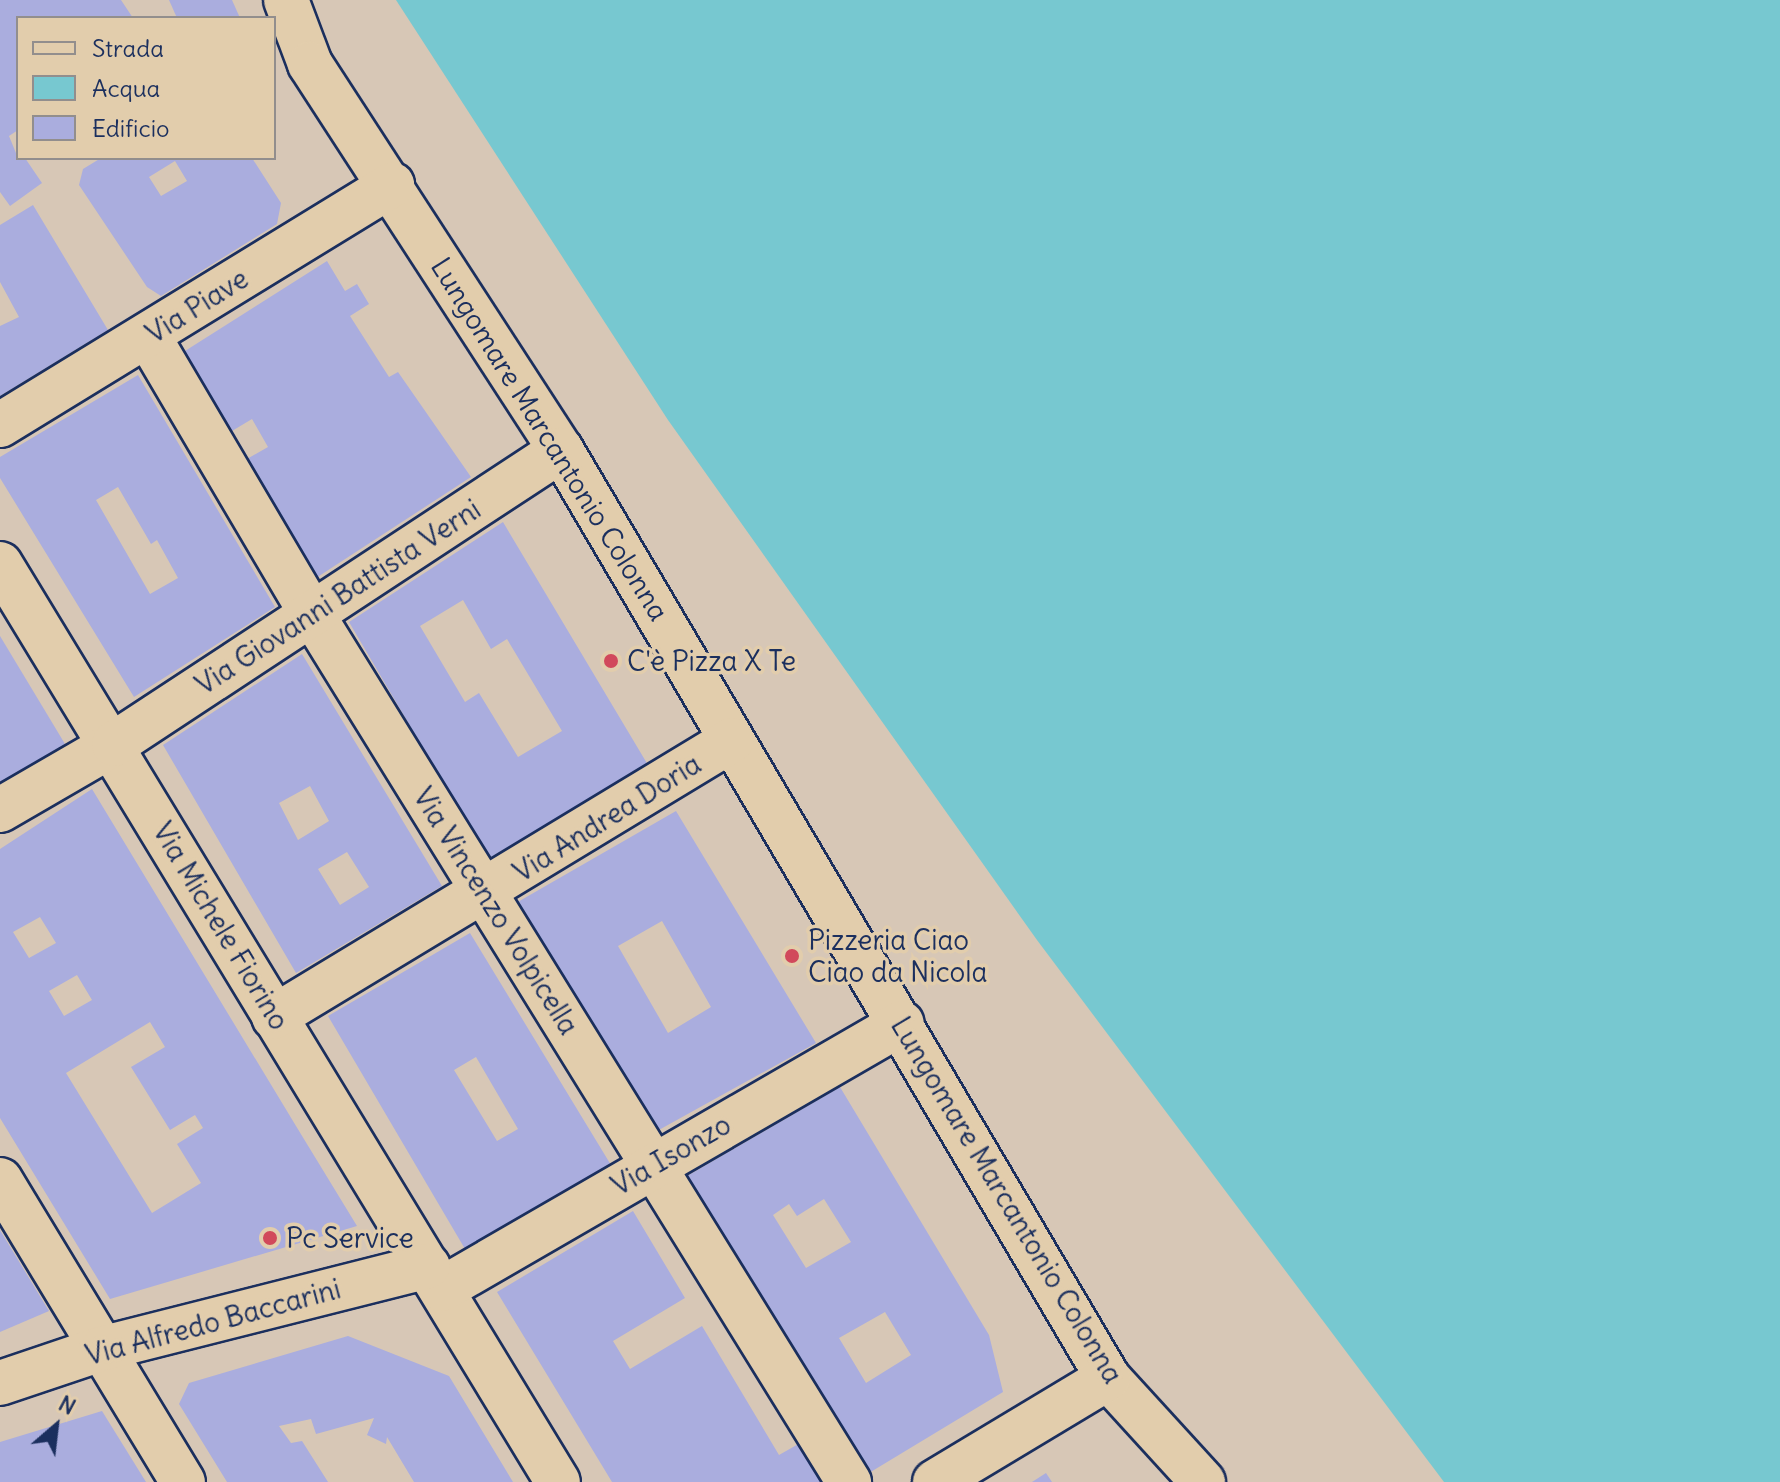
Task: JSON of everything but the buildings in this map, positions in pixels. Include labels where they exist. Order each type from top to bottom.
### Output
[{"type":"street","name":"Lungomare Marcantonio Colonna","points":[[286,0],[310,64],[392,185],[561,450],[902,1023],[1108,1378],[1203,1482]]},
{"type":"street","name":"Via Piave","points":[[0,425],[392,185]]},
{"type":"street","name":"Via Vincenzo Volpicella","points":[[148,336],[312,614],[849,1482]]},
{"type":"street","name":"Via Giovanni Battista Verni","points":[[0,810],[114,744],[561,450]]},
{"type":"street","name":"Via Michele Fiorino","points":[[0,564],[114,744],[274,1017],[558,1482]]},
{"type":"street","name":"Via Andrea Doria","points":[[274,1017],[484,893],[732,740]]},
{"type":"street","name":"Via Isonzo","points":[[435,1278],[654,1164],[902,1023]]},
{"type":"street","points":[[0,1180],[183,1482]]},
{"type":"street","name":"Via Alfredo Baccarini","points":[[0,1383],[104,1348],[435,1278]]},
{"type":"street","points":[[935,1482],[1108,1378]]},
{"type":"water","points":[[396,0],[1780,0],[1780,1482],[1444,1482],[1037,940],[668,420]]},
{"type":"place","name":"C'è Pizza X Te","points":[[611,661]]},
{"type":"place","name":"Pizzeria Ciao Ciao da Nicola","points":[[792,956]]},
{"type":"place","name":"Pc Service","points":[[270,1238]]}]
